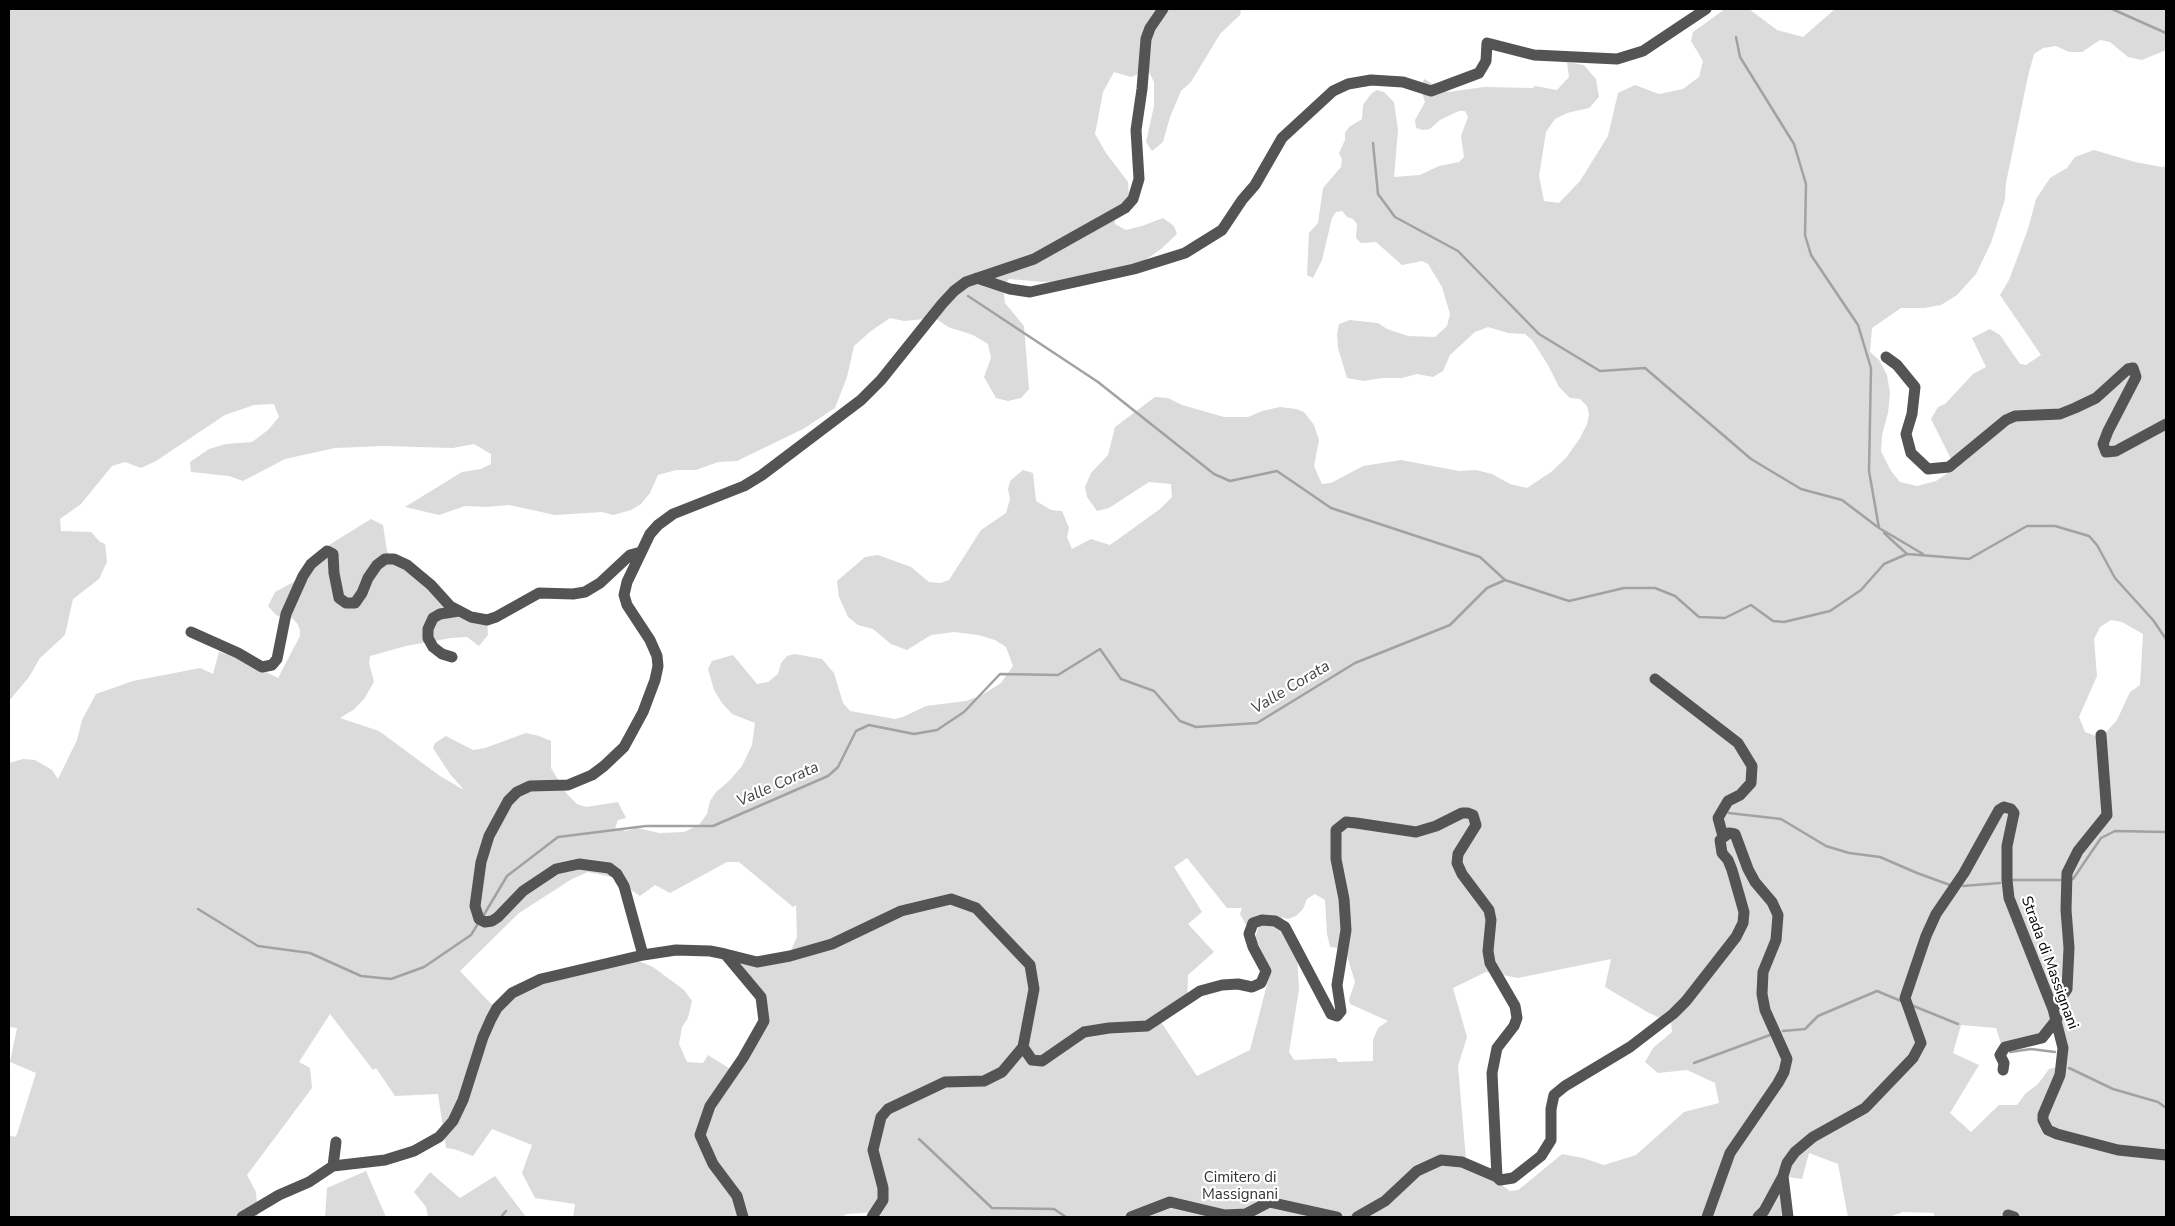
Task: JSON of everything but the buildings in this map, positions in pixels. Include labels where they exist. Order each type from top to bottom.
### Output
[{"type":"street","points":[[643,955],[622,882],[613,870],[604,867],[579,864],[561,867],[519,894],[494,920],[485,922],[479,919],[476,906],[481,862],[489,836],[512,795],[524,788],[568,785],[592,775],[615,756],[630,737],[646,704],[656,680],[658,666],[652,645],[627,605],[624,595],[627,582],[650,534],[664,520],[683,509],[751,482],[861,400],[881,380],[954,291],[966,282],[1034,259],[1118,213],[1133,199],[1139,179],[1136,130],[1146,39],[1150,28],[1163,9]]},
{"type":"street","points":[[977,278],[1010,289],[1030,292],[1134,269],[1185,253],[1222,230],[1242,200],[1255,185],[1282,138],[1333,91],[1348,84],[1371,80],[1403,82],[1431,91],[1479,73],[1486,61],[1487,44],[1534,55],[1617,59],[1642,52],[1706,9]]},
{"type":"street","points":[[1886,357],[1897,366],[1915,387],[1912,414],[1906,434],[1911,453],[1928,469],[1949,467],[2006,420],[2015,416],[2060,414],[2096,398],[2128,368],[2133,368],[2136,377],[2103,444],[2106,452],[2116,451],[2166,424]]},
{"type":"street","points":[[191,632],[262,667],[272,665],[277,659],[286,614],[302,576],[311,564],[327,551],[333,554],[334,573],[339,598],[346,603],[354,602],[358,598],[377,565],[385,559],[394,558],[407,565],[431,585],[450,606],[470,617],[492,619],[539,593],[573,594],[585,592],[600,582],[630,555],[641,552]]},
{"type":"street","points":[[452,657],[442,654],[433,647],[428,638],[428,629],[433,618],[440,614],[459,611]]},
{"type":"street","points":[[1655,679],[1738,744],[1752,766],[1751,783],[1740,795],[1728,801],[1718,818],[1726,834]]},
{"type":"street","points":[[2003,1070],[2004,1063],[2000,1054],[2005,1047],[2042,1038],[2067,989],[2069,948],[2066,910],[2067,872],[2078,851],[2107,815],[2100,734]]},
{"type":"street","name":"Strada di Massignani","points":[[1758,1217],[1764,1211],[1783,1176],[1787,1163],[1795,1152],[1813,1137],[1865,1108],[1913,1058],[1921,1044],[1905,998],[1926,936],[1936,914],[1964,873],[2000,810],[2004,808],[2011,809],[2014,813],[2007,846],[2009,898],[2055,1014],[2063,1048],[2060,1074],[2043,1114],[2043,1120],[2048,1130],[2057,1134],[2118,1150],[2166,1155]]},
{"type":"street","points":[[1023,1047],[1032,1060],[1042,1061],[1084,1032],[1109,1028],[1147,1026],[1200,991],[1222,985],[1238,984],[1252,987],[1261,983],[1266,971],[1253,947],[1249,934],[1253,923],[1262,920],[1275,921],[1285,927],[1331,1014],[1337,1016],[1341,1011],[1337,985],[1346,930],[1344,899],[1336,859],[1336,830],[1346,822],[1356,822],[1416,832],[1436,826],[1462,813],[1468,813],[1473,815],[1476,825],[1458,854],[1457,863],[1462,874],[1489,910],[1491,920],[1488,951],[1490,963],[1515,1006],[1517,1018],[1514,1026],[1497,1048],[1492,1072],[1497,1177]]},
{"type":"street","points":[[1357,1217],[1385,1201],[1417,1171],[1442,1160],[1462,1162],[1500,1180],[1513,1178],[1541,1156],[1551,1140],[1551,1109],[1554,1095],[1565,1086],[1630,1047],[1673,1014],[1686,1001],[1736,937],[1743,923],[1744,912],[1732,870],[1720,847],[1720,840],[1726,834],[1735,834],[1755,882],[1772,902],[1778,915],[1776,940],[1763,972],[1762,994],[1765,1010],[1787,1059],[1784,1072],[1778,1083],[1730,1153],[1707,1217]]},
{"type":"street","points":[[242,1217],[309,1182],[333,1166],[385,1160],[414,1151],[440,1137],[459,1110],[483,1037],[497,1008],[504,999],[521,987],[541,979],[643,955],[676,950],[710,951],[757,962],[790,956],[832,944],[901,911],[950,899],[976,908],[1030,965],[1034,989],[1023,1047],[1002,1072],[984,1081],[945,1082],[888,1109],[881,1117],[873,1150],[883,1188],[883,1200],[872,1217]]},
{"type":"street","points":[[725,954],[761,997],[764,1021],[743,1058],[710,1106],[700,1135],[713,1164],[737,1196],[743,1217]]},
{"type":"street","points":[[333,1166],[336,1142]]},
{"type":"street","points":[[1783,1176],[1788,1217]]},
{"type":"street","points":[[1131,1217],[1170,1202],[1225,1215],[1246,1214],[1269,1202],[1337,1217]]},
{"type":"green space","points":[[9,9],[1241,9],[1240,15],[1220,34],[1191,82],[1181,91],[1170,117],[1163,142],[1152,151],[1146,142],[1154,106],[1154,82],[1148,70],[1131,77],[1114,72],[1103,92],[1095,134],[1106,153],[1128,182],[1129,197],[1115,219],[1115,224],[1126,230],[1163,218],[1174,226],[1177,234],[1161,249],[1138,265],[1068,281],[1044,282],[1009,279],[1003,286],[1005,303],[1024,326],[1029,389],[1021,398],[1008,401],[996,398],[984,377],[991,358],[988,344],[973,335],[948,327],[935,318],[904,321],[890,318],[854,346],[847,377],[835,408],[803,429],[737,461],[718,462],[696,470],[676,470],[658,475],[650,493],[641,504],[631,510],[613,515],[602,512],[555,515],[509,505],[465,506],[439,515],[405,507],[462,472],[481,469],[491,464],[491,454],[474,444],[453,448],[384,446],[335,448],[285,459],[243,481],[229,476],[191,472],[190,462],[209,449],[226,444],[252,442],[268,430],[279,417],[274,404],[254,405],[225,415],[156,461],[141,468],[125,462],[112,466],[81,504],[60,519],[61,531],[91,532],[100,542],[105,544],[107,562],[99,579],[73,599],[65,635],[40,658],[29,677],[9,701]]},
{"type":"green space","name":"Cimitero di Massignani","points":[[1725,9],[1749,9],[1777,30],[1803,37],[1835,9],[2166,9],[2166,50],[2142,60],[2128,57],[2110,42],[2100,40],[2082,52],[2069,52],[2056,46],[2043,48],[2034,54],[2006,183],[2005,199],[1991,243],[1976,274],[1957,295],[1941,305],[1924,308],[1901,308],[1872,328],[1870,352],[1879,360],[1887,375],[1890,393],[1881,451],[1891,471],[1900,482],[1917,486],[1936,481],[1949,472],[1953,463],[1931,419],[1938,407],[1945,404],[1973,374],[1986,367],[1972,338],[1990,329],[2000,335],[2020,364],[2026,365],[2041,355],[2000,295],[2009,280],[2028,229],[2036,199],[2050,178],[2067,168],[2075,157],[2094,150],[2135,162],[2162,167],[2166,166],[2166,1217],[1934,1217],[1934,1213],[1903,1212],[1889,1217],[1848,1217],[1838,1164],[1809,1153],[1802,1179],[1788,1177],[1783,1217],[882,1217],[877,1212],[847,1214],[842,1217],[573,1217],[575,1204],[535,1198],[522,1173],[532,1145],[492,1129],[473,1156],[446,1148],[438,1094],[395,1096],[376,1068],[373,1070],[330,1014],[299,1062],[310,1068],[312,1088],[247,1175],[256,1192],[258,1217],[9,1217],[9,1135],[15,1137],[17,1134],[36,1073],[10,1062],[17,1028],[9,1027],[9,763],[23,759],[35,760],[52,770],[58,779],[77,740],[82,720],[96,694],[133,681],[200,668],[213,674],[219,652],[236,657],[278,678],[300,636],[300,630],[292,618],[285,619],[276,615],[268,606],[275,592],[310,573],[329,545],[371,519],[383,525],[387,551],[398,565],[454,606],[487,620],[488,635],[479,646],[467,637],[451,638],[406,646],[370,656],[369,663],[374,682],[364,699],[353,710],[340,718],[379,731],[440,776],[464,790],[450,774],[433,748],[435,743],[446,736],[473,750],[485,748],[526,733],[539,736],[551,741],[551,768],[567,794],[577,804],[586,807],[618,802],[626,818],[618,820],[615,828],[626,831],[637,828],[659,833],[684,832],[699,825],[707,814],[710,801],[716,792],[742,766],[752,745],[755,723],[732,714],[722,703],[714,690],[708,669],[712,661],[733,655],[757,684],[768,682],[778,674],[781,663],[787,656],[795,654],[822,659],[834,673],[843,703],[850,711],[895,719],[926,706],[966,701],[982,695],[1001,683],[1013,666],[1006,647],[995,640],[978,635],[954,632],[931,635],[907,650],[891,644],[873,629],[858,625],[848,617],[839,597],[837,581],[865,557],[878,555],[911,567],[929,582],[940,583],[949,580],[981,530],[1006,513],[1010,499],[1008,489],[1010,481],[1023,470],[1033,473],[1036,501],[1051,510],[1062,511],[1069,528],[1067,537],[1072,549],[1091,539],[1110,545],[1160,509],[1172,497],[1171,484],[1149,482],[1109,508],[1097,511],[1087,497],[1085,487],[1091,473],[1108,455],[1115,427],[1155,397],[1168,398],[1182,405],[1224,417],[1248,417],[1262,411],[1280,407],[1304,412],[1314,425],[1319,440],[1314,466],[1322,484],[1331,483],[1363,466],[1401,460],[1459,471],[1476,470],[1492,474],[1510,484],[1527,488],[1551,472],[1566,458],[1587,424],[1589,414],[1587,406],[1580,399],[1570,398],[1559,387],[1532,340],[1525,334],[1508,333],[1488,327],[1475,332],[1450,355],[1443,371],[1433,377],[1417,374],[1402,378],[1382,378],[1364,381],[1347,378],[1338,348],[1337,334],[1339,324],[1350,320],[1378,323],[1387,329],[1408,336],[1435,337],[1447,326],[1450,314],[1442,287],[1428,264],[1422,261],[1402,265],[1376,242],[1361,243],[1356,238],[1357,224],[1342,211],[1336,212],[1332,218],[1322,260],[1313,278],[1307,275],[1309,233],[1318,223],[1323,188],[1341,167],[1342,159],[1339,153],[1345,140],[1345,133],[1349,127],[1362,119],[1363,105],[1371,94],[1377,90],[1384,92],[1394,102],[1398,130],[1394,177],[1420,175],[1439,166],[1459,162],[1464,157],[1461,136],[1468,117],[1465,111],[1459,111],[1440,120],[1430,129],[1416,128],[1415,120],[1425,102],[1421,89],[1424,79],[1448,92],[1484,87],[1533,88],[1535,86],[1557,90],[1569,77],[1567,62],[1584,65],[1596,79],[1599,97],[1589,108],[1567,113],[1555,119],[1546,132],[1539,176],[1544,201],[1559,203],[1580,181],[1608,136],[1618,93],[1635,85],[1659,94],[1683,89],[1699,77],[1703,61],[1691,41],[1693,32]],"holes":[[[2111,620],[2122,622],[2143,634],[2140,685],[2130,692],[2117,720],[2101,738],[2085,732],[2079,717],[2097,676],[2094,639],[2100,627]],[[1187,858],[1227,908],[1242,908],[1240,914],[1246,925],[1259,925],[1255,939],[1271,969],[1250,1050],[1197,1076],[1159,1019],[1187,1003],[1188,975],[1214,952],[1188,924],[1202,912],[1174,867]],[[727,862],[739,862],[793,907],[796,905],[797,937],[786,961],[770,960],[741,964],[752,984],[767,1000],[766,1024],[735,1072],[708,1055],[703,1063],[687,1062],[679,1044],[682,1027],[688,1018],[692,1001],[684,990],[653,967],[636,960],[537,981],[494,1007],[460,971],[519,913],[572,879],[588,872],[612,877],[640,896],[655,885],[670,893]],[[1315,894],[1325,900],[1327,934],[1330,947],[1345,949],[1355,982],[1349,1000],[1350,1004],[1388,1021],[1378,1028],[1373,1040],[1373,1061],[1338,1062],[1336,1058],[1294,1060],[1289,1052],[1299,989],[1297,955],[1282,917],[1288,919],[1296,916],[1303,909],[1307,899]],[[1611,959],[1605,987],[1649,1013],[1671,1023],[1672,1032],[1653,1048],[1645,1062],[1658,1073],[1687,1070],[1715,1083],[1719,1103],[1684,1112],[1636,1155],[1604,1165],[1562,1154],[1518,1190],[1510,1191],[1466,1159],[1458,1066],[1467,1037],[1453,988],[1486,972],[1518,978]],[[1961,1025],[1996,1028],[2003,1050],[2058,1026],[2065,1065],[2049,1069],[2038,1084],[2025,1094],[2017,1105],[1999,1105],[1971,1132],[1950,1113],[1979,1065],[1953,1053]]]},
{"type":"green space","points":[[366,1171],[386,1217],[325,1217],[327,1188]]},
{"type":"green space","points":[[430,1172],[460,1198],[495,1176],[526,1217],[428,1217],[426,1207],[414,1192]]},
{"type":"waterway","points":[[2112,9],[2166,33]]},
{"type":"waterway","points":[[1736,37],[1740,57],[1794,144],[1806,184],[1805,235],[1811,255],[1858,325],[1871,368],[1869,471],[1879,528]]},
{"type":"waterway","points":[[1373,143],[1378,194],[1395,217],[1458,251],[1539,334],[1600,371],[1645,368],[1751,459],[1801,489],[1842,500],[1879,528],[1923,554]]},
{"type":"waterway","points":[[968,296],[1098,382],[1214,474],[1230,481],[1277,471],[1331,508],[1480,557],[1505,580]]},
{"type":"waterway","name":"Valle Corata","points":[[482,918],[507,876],[558,837],[646,826],[713,826],[828,776],[838,767],[856,731],[869,725],[914,734],[937,730],[964,712],[1000,674],[1058,675],[1100,649],[1121,679],[1154,691],[1180,721],[1196,727],[1257,723],[1355,663],[1450,625],[1487,588],[1505,580],[1569,601],[1624,588],[1655,588],[1675,596],[1699,617],[1725,618],[1751,605],[1773,621],[1784,622],[1830,611],[1861,590],[1884,564],[1907,554],[1969,559],[2027,526],[2055,526],[2089,536],[2097,545],[2115,578],[2153,620],[2166,639]]},
{"type":"waterway","points":[[1884,533],[1907,554]]},
{"type":"waterway","points":[[1729,813],[1781,819],[1826,846],[1849,853],[1880,857],[1950,885]]},
{"type":"waterway","points":[[2069,880],[2073,879],[2101,838],[2115,831],[2166,832]]},
{"type":"waterway","points":[[2013,880],[2064,880]]},
{"type":"waterway","points":[[1963,886],[2000,883]]},
{"type":"waterway","name":"Valle Corata","points":[[198,909],[258,946],[310,953],[361,976],[391,979],[424,967],[471,935],[479,922]]},
{"type":"waterway","points":[[1783,1031],[1805,1029],[1818,1016],[1877,991],[1901,1001]]},
{"type":"waterway","points":[[1911,1005],[1958,1024]]},
{"type":"waterway","points":[[1694,1063],[1770,1035]]},
{"type":"waterway","points":[[2010,1052],[2031,1049],[2055,1052]]},
{"type":"waterway","points":[[2069,1068],[2113,1089],[2158,1102],[2166,1108]]},
{"type":"waterway","points":[[919,1139],[992,1208],[1054,1209],[1066,1217]]},
{"type":"waterway","points":[[501,1217],[506,1211]]}]
